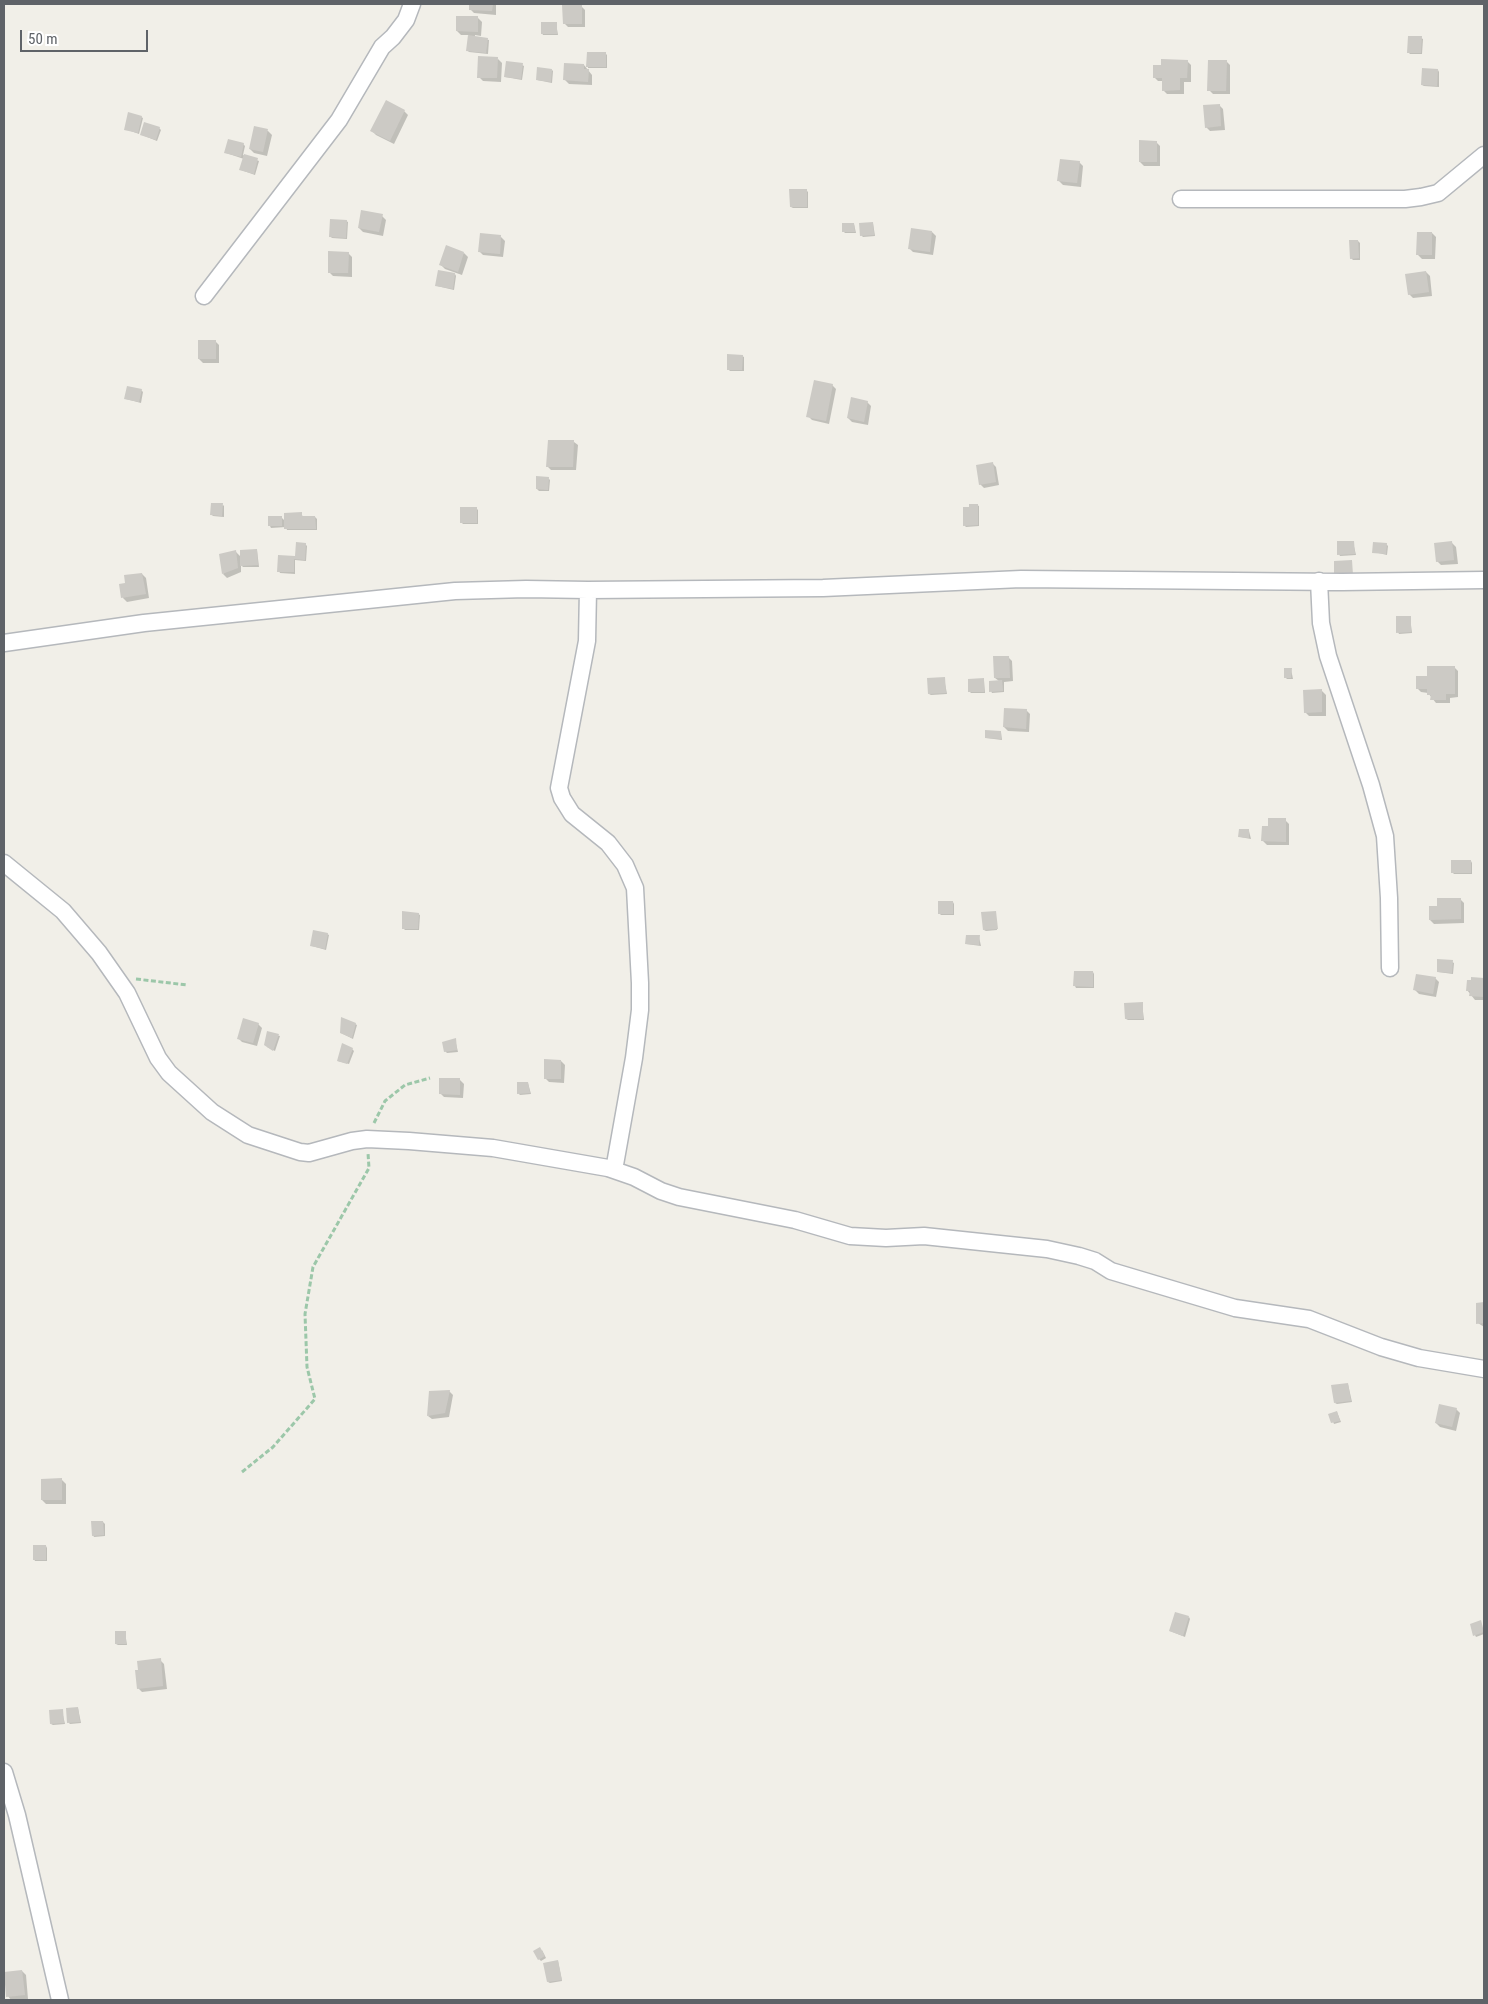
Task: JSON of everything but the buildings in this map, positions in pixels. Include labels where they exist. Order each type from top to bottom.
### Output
[{"type":"street","points":[[204,296],[339,120],[382,47],[393,37],[406,20],[412,4]]},
{"type":"street","points":[[1181,199],[1396,199],[1421,197],[1438,193],[1484,155]]},
{"type":"street","points":[[4,643],[144,623],[455,592],[526,589],[823,588],[1021,579],[1484,580]]},
{"type":"street","points":[[1319,581],[1321,623],[1328,656],[1386,836],[1390,968]]},
{"type":"street","points":[[588,590],[587,641],[559,788],[562,798],[572,814],[608,843],[625,865],[635,888],[640,1010],[634,1058],[614,1170]]},
{"type":"street","points":[[4,863],[63,911],[99,953],[118,978],[158,1058],[169,1073],[212,1112],[248,1135],[300,1152],[309,1153],[352,1141],[367,1140],[409,1141],[493,1148],[614,1170],[679,1197],[795,1220],[850,1236],[886,1238],[924,1236],[1047,1249],[1095,1261],[1111,1271],[1234,1308],[1309,1319],[1381,1348],[1419,1358],[1484,1369]]},
{"type":"street","points":[[4,1772],[17,1815],[60,2000]]},
{"type":"path","points":[[118,978],[187,985]]},
{"type":"path","points":[[242,1472],[273,1447],[315,1399],[308,1367],[305,1314],[313,1267],[369,1168],[367,1140],[384,1101],[405,1085],[430,1078]]}]
